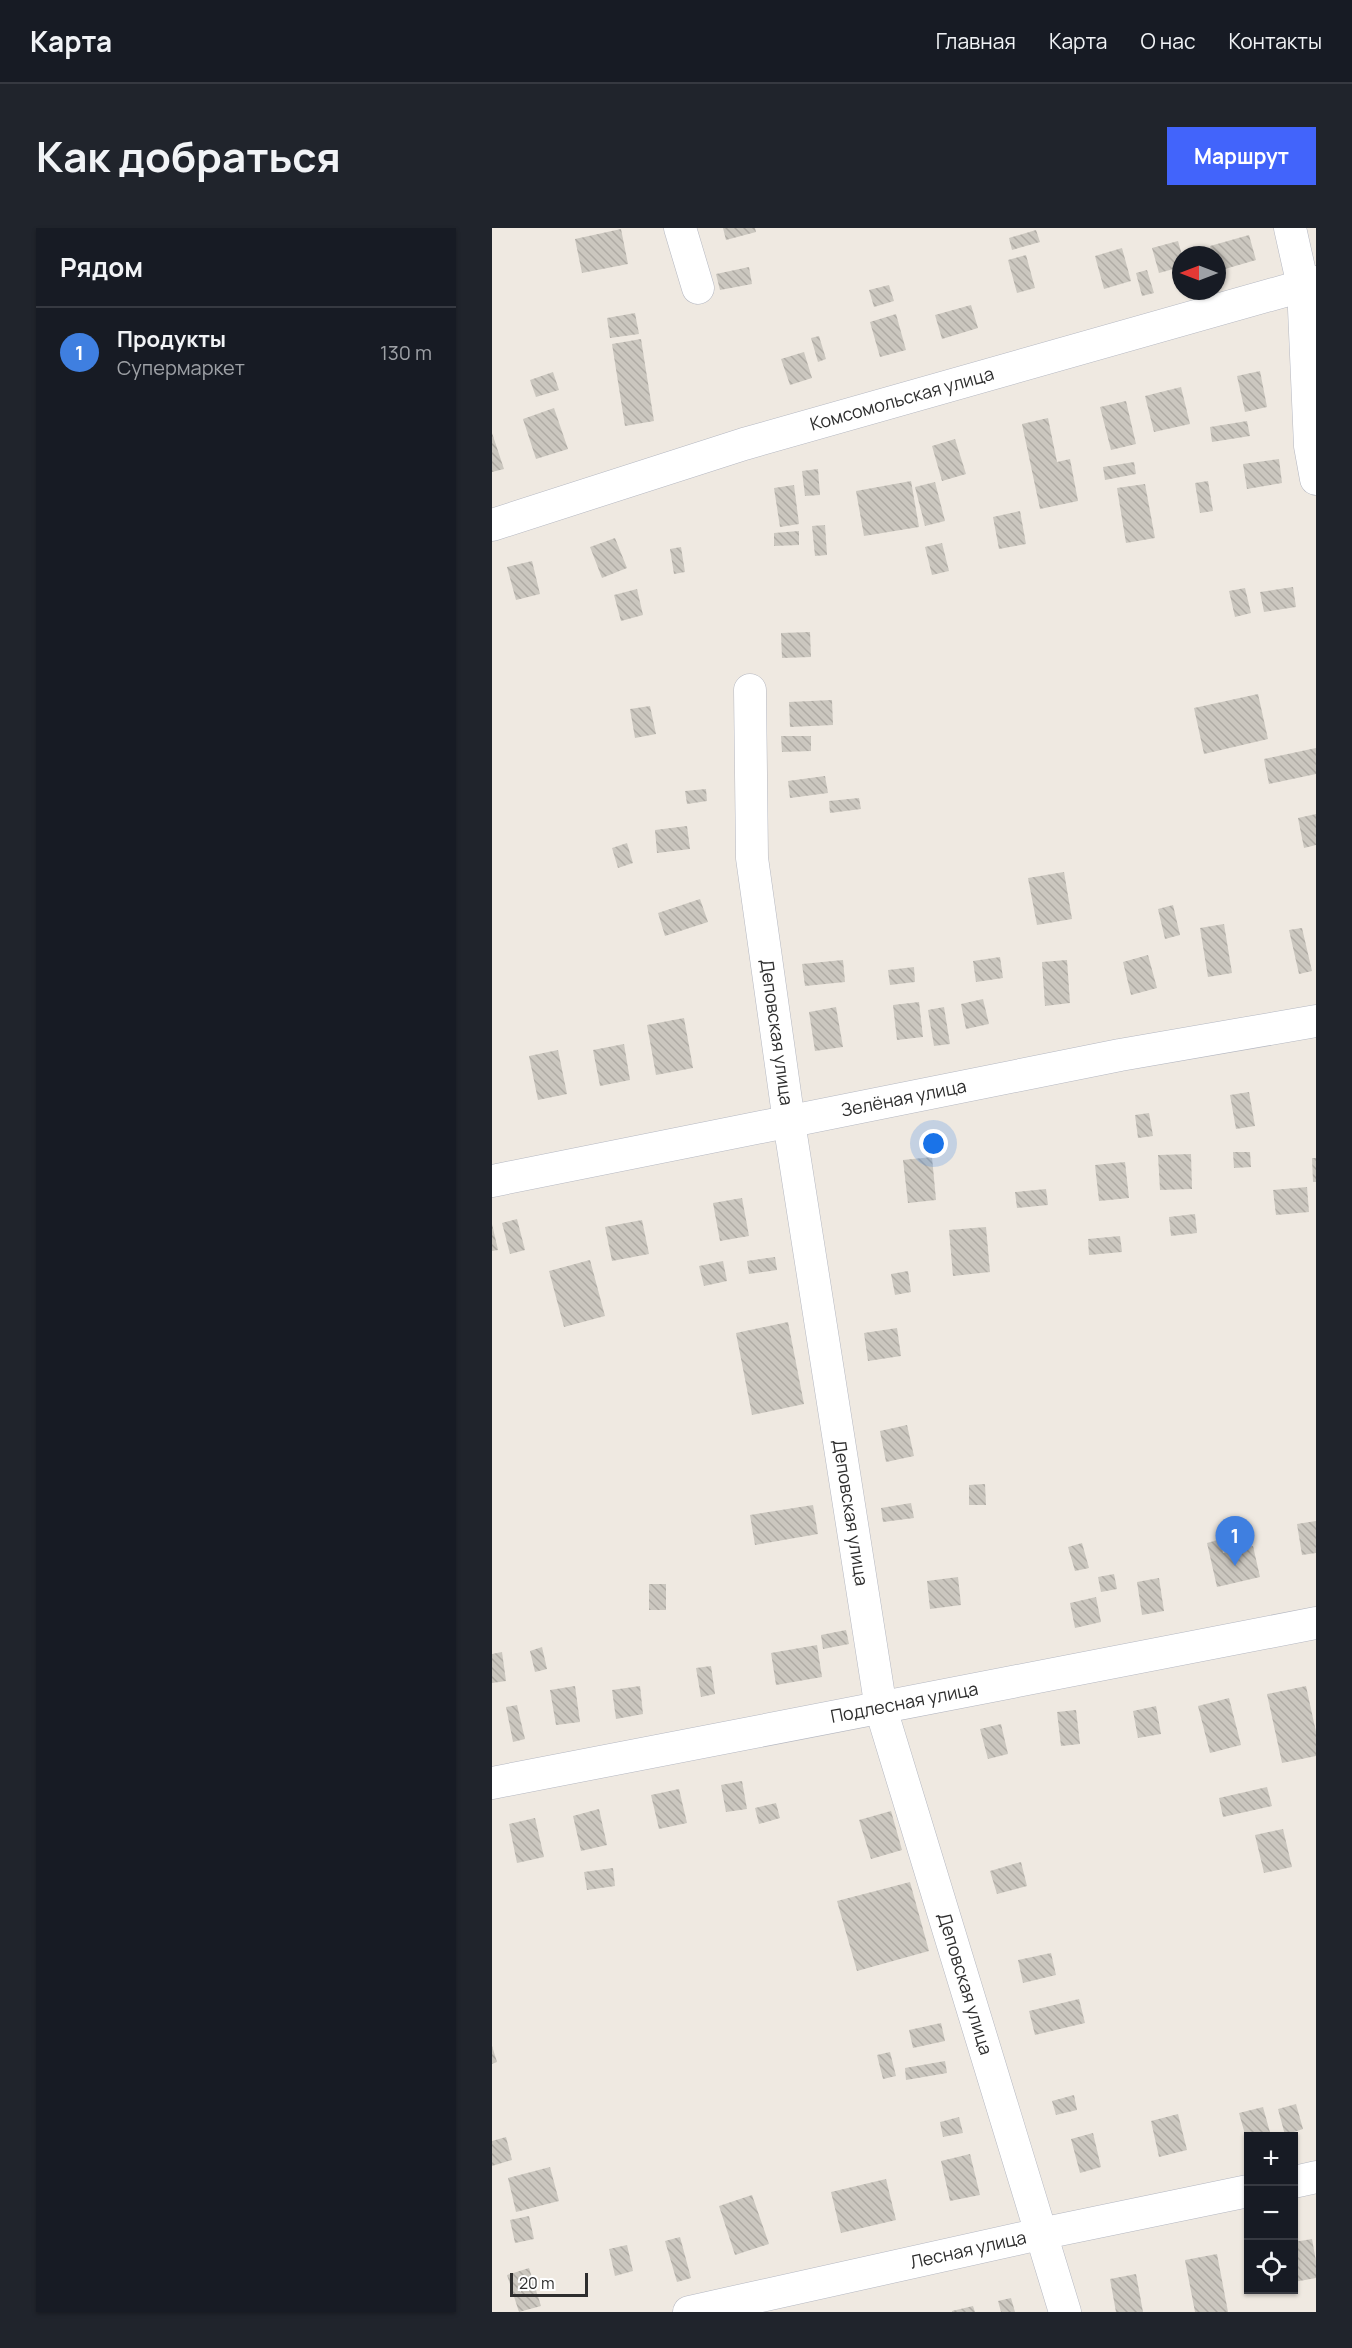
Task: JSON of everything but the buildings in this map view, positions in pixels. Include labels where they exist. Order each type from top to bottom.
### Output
[{"type":"street","points":[[680,228],[698,288]]},
{"type":"street","points":[[1290,228],[1309,284],[1310,446],[1316,479]]},
{"type":"street","name":"Комсомольская улица","points":[[492,525],[744,444],[1309,284]]},
{"type":"street","name":"Деповская улица","points":[[750,690],[752,858],[789,1122],[881,1708],[1065,2312]]},
{"type":"street","name":"Зелёная улица","points":[[492,1181],[1120,1055],[1316,1022]]},
{"type":"street","name":"Подлесная улица","points":[[492,1783],[1316,1623]]},
{"type":"street","points":[[1298,2181],[1316,2177]]},
{"type":"street","name":"Лесная улица","points":[[689,2312],[1040,2234],[1244,2192]]},
{"type":"place","name":"Продукты","points":[[1235,1566]]}]
